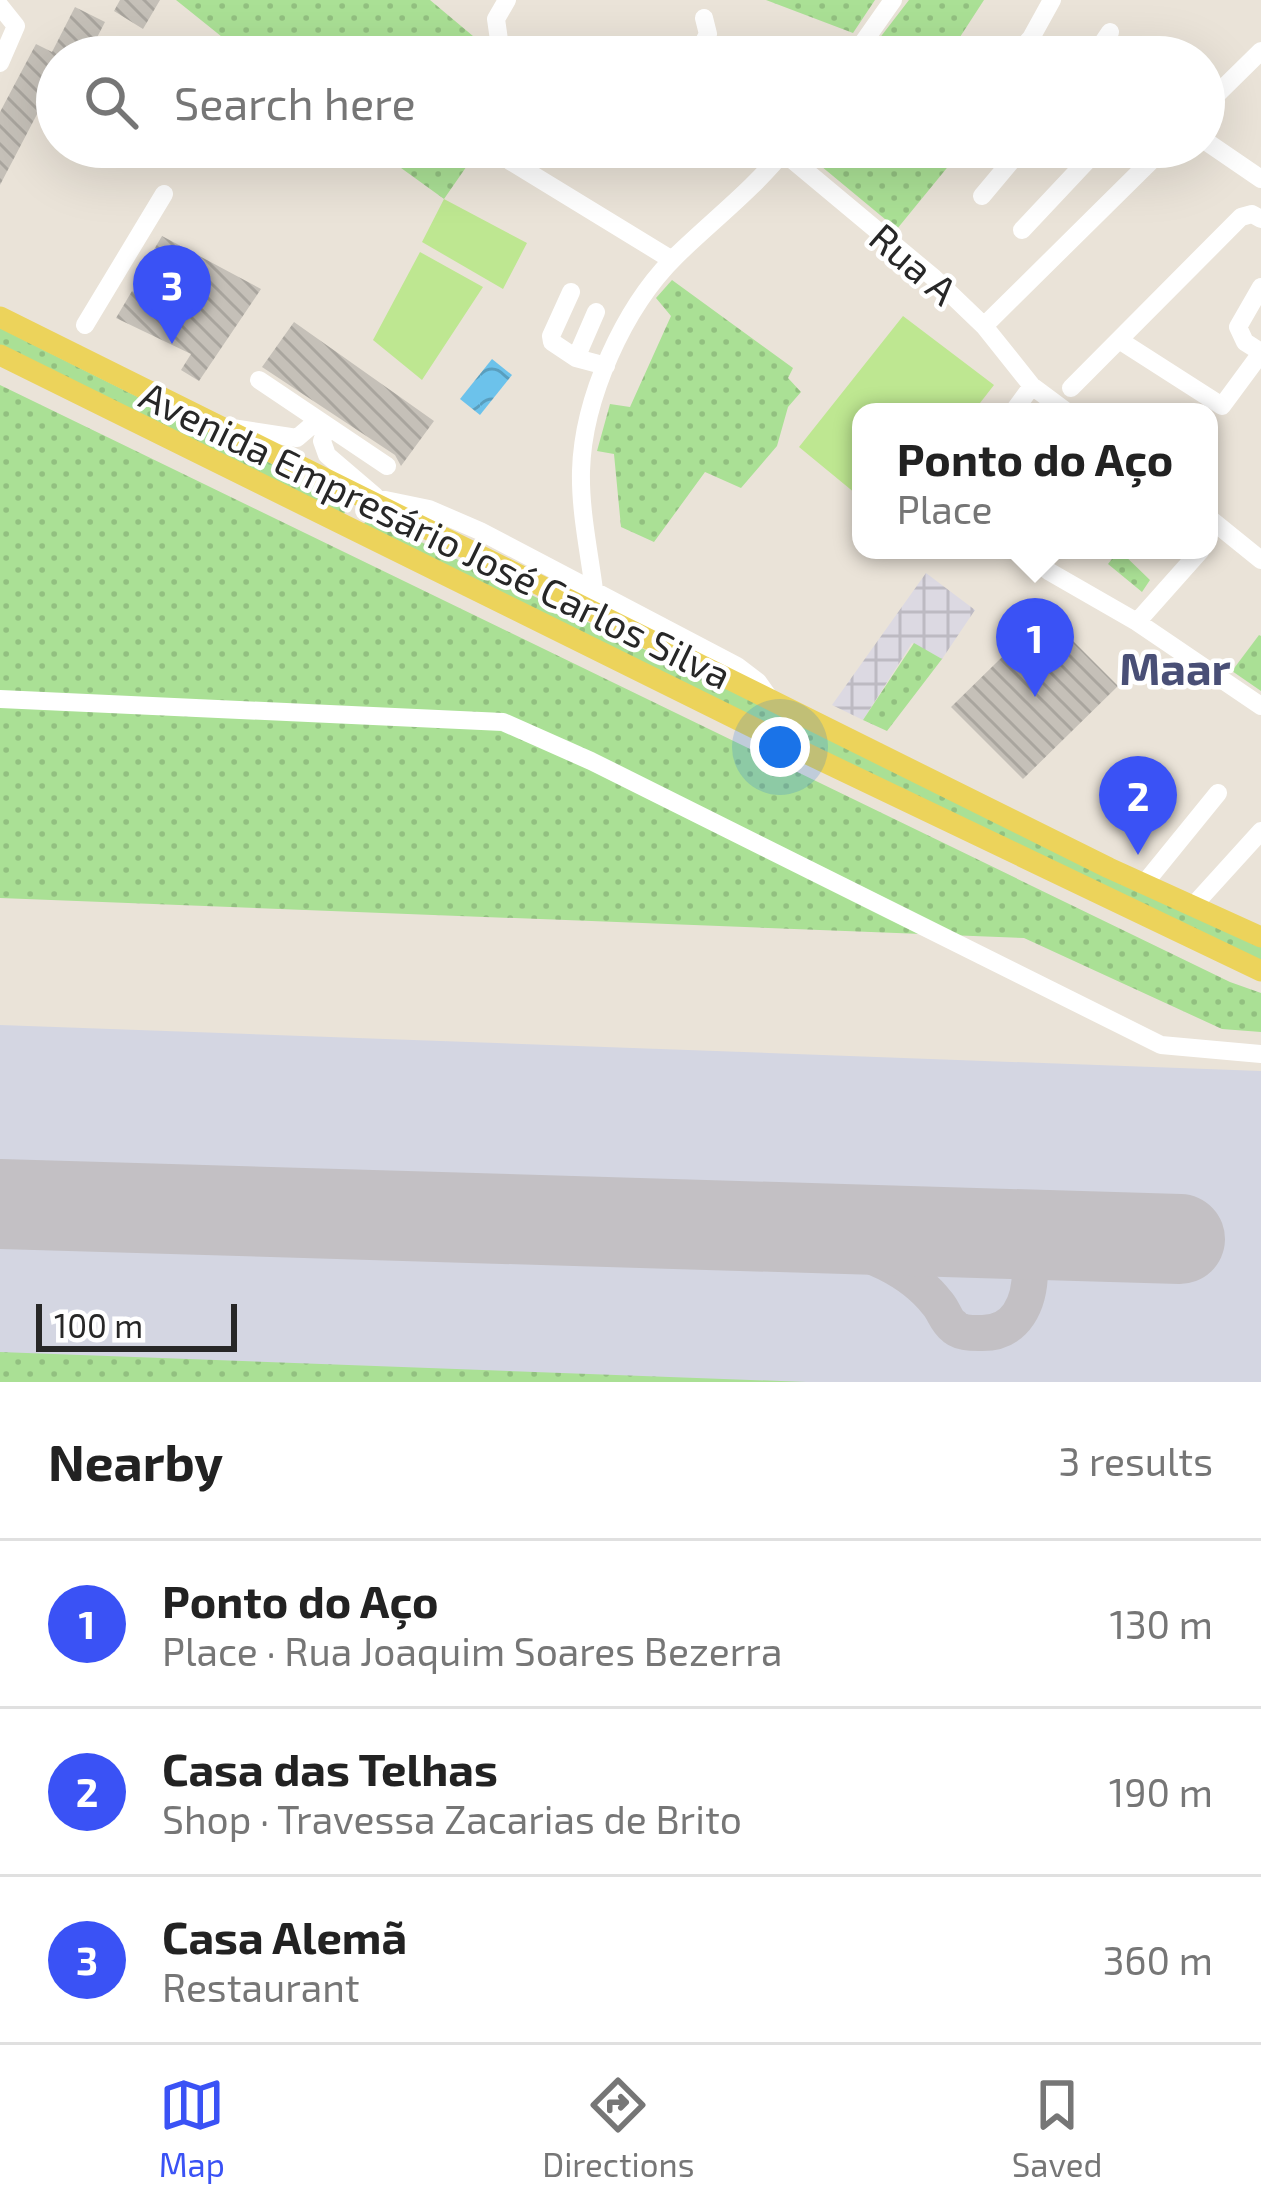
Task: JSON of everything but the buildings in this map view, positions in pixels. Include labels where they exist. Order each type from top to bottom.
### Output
[{"type":"main road","name":"Avenida Empresário José Carlos Silva","points":[[0,317],[367,498],[514,561],[770,699],[1261,938]]},
{"type":"main road","name":"Avenida Empresário José Carlos Silva","points":[[0,355],[1052,873],[1261,971]]},
{"type":"main road","points":[[349,527],[351,516],[367,498]]},
{"type":"street","points":[[498,36],[496,20],[507,0]]},
{"type":"street","points":[[868,36],[893,0]]},
{"type":"street","points":[[1032,36],[1052,0]]},
{"type":"street","points":[[0,6],[16,26],[0,63]]},
{"type":"street","points":[[704,18],[707,36]]},
{"type":"street","points":[[1225,86],[1261,51],[1261,31]]},
{"type":"street","points":[[1107,36],[1110,32]]},
{"type":"street","points":[[1225,154],[1261,179]]},
{"type":"street","points":[[521,168],[672,260]]},
{"type":"street","points":[[594,590],[581,474],[583,443],[606,366],[630,313],[672,260],[769,168]]},
{"type":"street","name":"Rua A","points":[[806,168],[934,278],[984,326],[1032,386],[1054,403]]},
{"type":"street","points":[[982,196],[1005,168]]},
{"type":"street","points":[[1022,230],[1080,168]]},
{"type":"street","points":[[984,326],[1137,168]]},
{"type":"street","points":[[85,325],[164,194]]},
{"type":"street","points":[[1072,388],[1241,217],[1252,214],[1261,219]]},
{"type":"street","points":[[1218,403],[1222,406],[1261,353],[1245,342],[1238,327],[1261,287]]},
{"type":"street","points":[[572,292],[550,339],[576,358],[606,366]]},
{"type":"street","points":[[576,358],[596,312]]},
{"type":"street","points":[[1119,340],[1217,403]]},
{"type":"street","points":[[259,380],[387,466]]},
{"type":"street","points":[[1020,403],[1032,386]]},
{"type":"street","points":[[216,425],[297,438],[323,423]]},
{"type":"street","points":[[323,423],[327,455],[367,498]]},
{"type":"street","points":[[1218,532],[1261,560]]},
{"type":"street","points":[[1033,559],[1261,706]]},
{"type":"street","points":[[1137,622],[1193,559]]},
{"type":"street","points":[[514,561],[594,590],[753,668],[770,699]]},
{"type":"street","points":[[0,699],[503,722],[591,761],[1161,1046],[1261,1054]]},
{"type":"street","points":[[1144,884],[1218,794]]},
{"type":"street","points":[[1193,906],[1261,831]]},
{"type":"shaded area","points":[[926,573],[975,610],[942,659],[912,643],[863,720],[832,705]]},
{"type":"shaded area","points":[[0,1025],[1261,1071],[1261,1382],[0,1382]]},
{"type":"green space","points":[[176,0],[430,0],[473,36],[221,36]]},
{"type":"green space","points":[[766,0],[875,0],[853,33]]},
{"type":"green space","points":[[909,0],[984,0],[961,36],[881,36]]},
{"type":"green space","points":[[401,168],[465,168],[444,199]]},
{"type":"green space","points":[[823,168],[947,168],[897,229]]},
{"type":"green space","points":[[444,199],[527,243],[503,289],[422,242]]},
{"type":"green space","points":[[420,252],[483,287],[422,380],[373,340]]},
{"type":"green space","points":[[672,280],[793,368],[788,378],[801,392],[788,407],[777,446],[741,488],[705,472],[654,542],[621,527],[614,454],[597,451],[610,404],[630,407],[671,316],[656,298]]},
{"type":"green space","points":[[903,316],[994,385],[980,403],[852,403],[852,491],[799,447]]},
{"type":"green space","points":[[0,328],[350,503],[343,516],[0,345]]},
{"type":"green space","points":[[0,385],[1261,993],[1261,1032],[1222,1029],[1024,938],[0,898]]},
{"type":"green space","points":[[369,517],[1261,946],[1261,961],[1173,924],[363,525]]},
{"type":"green space","points":[[1112,559],[1128,559],[1150,580],[1142,592],[1108,564]]},
{"type":"green space","points":[[1261,636],[1261,691],[1232,671]]},
{"type":"green space","points":[[914,643],[942,659],[887,731],[863,720]]},
{"type":"green space","points":[[0,1352],[806,1382],[0,1382]]},
{"type":"water","points":[[492,359],[512,375],[480,415],[460,399]]},
{"type":"taxiway","points":[[750,1229],[837,1245],[886,1263],[926,1291],[956,1328],[976,1333],[1003,1328],[1019,1314],[1030,1270],[1009,1248],[980,1234]]},
{"type":"runway","points":[[0,1204],[1180,1239]]},
{"type":"place","name":"Casa Alemã","points":[[172,344]]},
{"type":"place","name":"Ponto do Aço","points":[[1035,697]]},
{"type":"place","name":"Casa das Telhas","points":[[1138,855]]},
{"type":"district","name":"Maar","points":[[1175,667]]}]
